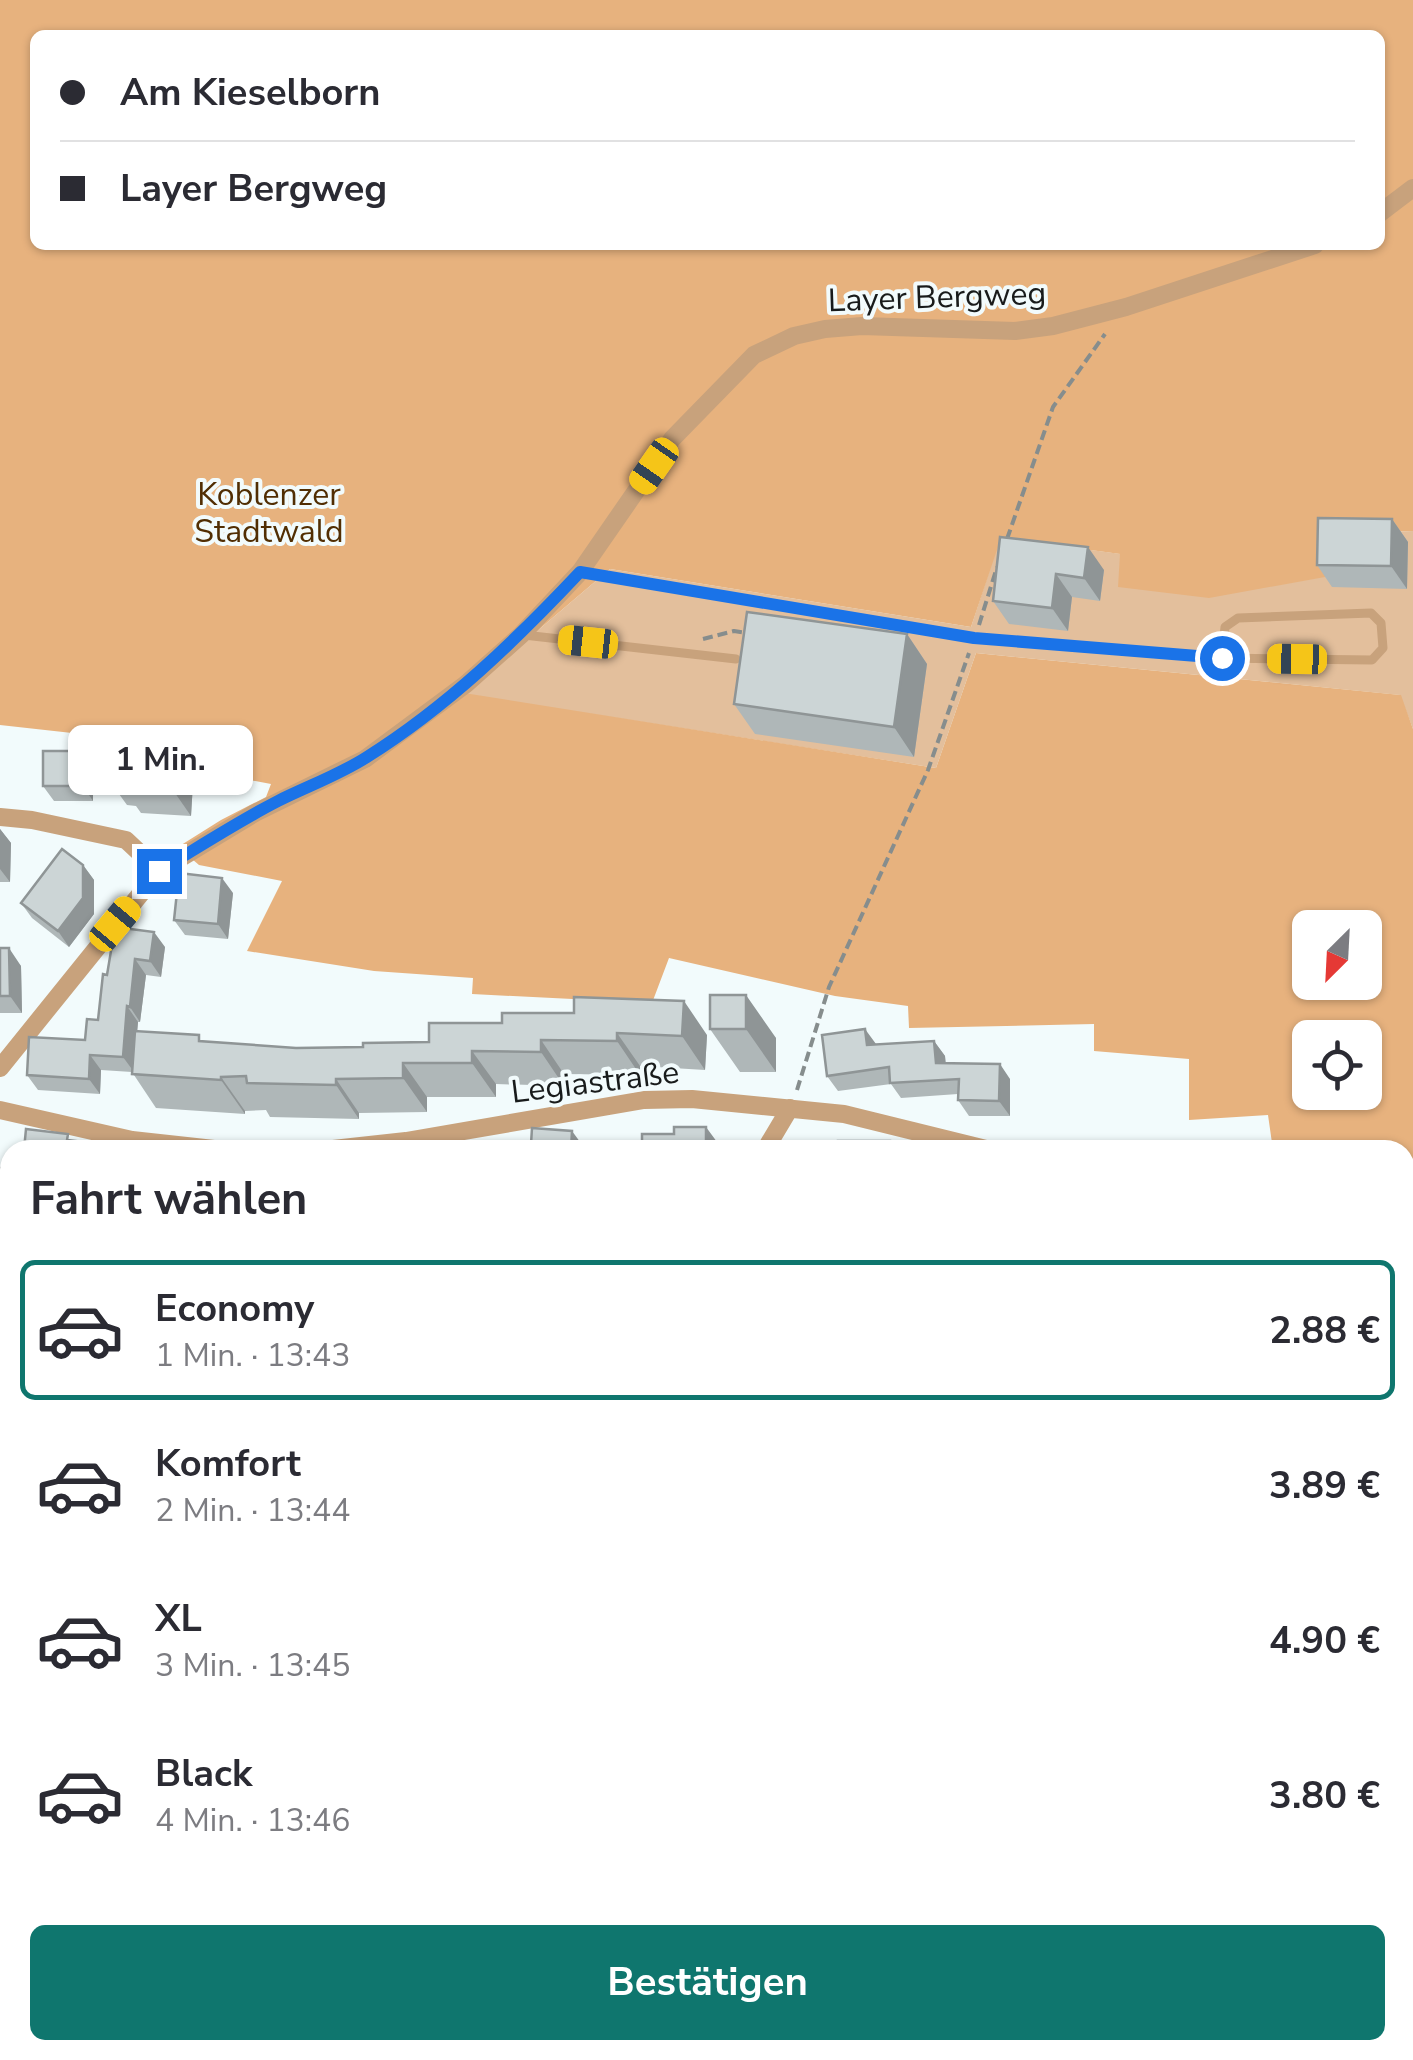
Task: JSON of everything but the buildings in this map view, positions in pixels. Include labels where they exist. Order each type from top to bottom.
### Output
[{"type":"street","points":[[1385,210],[1413,188]]},
{"type":"street","name":"Layer Bergweg","points":[[0,1068],[159,871],[255,813],[366,758],[466,684],[521,635],[580,572],[672,439],[737,370],[770,346],[825,329],[862,326],[1015,331],[1052,326],[1126,307],[1300,250]]},
{"type":"street","points":[[0,817],[126,840],[159,871]]},
{"type":"street","name":"Legiastraße","points":[[412,1140],[644,1100],[692,1099],[844,1114],[953,1140]]},
{"type":"street","points":[[771,1140],[790,1108]]},
{"type":"street","points":[[0,1111],[132,1140]]},
{"type":"lane","points":[[580,572],[974,638],[1222,658],[1372,660],[1383,648],[1381,622],[1371,613],[1238,618],[1224,626],[1222,658]]},
{"type":"lane","points":[[521,635],[736,659]]},
{"type":"path","points":[[790,1108],[806,1068],[828,987],[928,770],[1053,407],[1126,307]]},
{"type":"path","points":[[689,652],[700,639],[734,631],[752,633]]},
{"type":"shaded area","points":[[1413,531],[1413,729],[1400,695],[976,653],[936,768],[463,694],[610,569],[971,627],[1000,538],[1121,554],[1325,534]]},
{"type":"green space","name":"Koblenzer Stadtwald","points":[[0,0],[1413,0],[1413,531],[1325,534],[1325,577],[1209,598],[1118,587],[1120,554],[1001,538],[971,627],[610,569],[464,693],[936,768],[976,653],[1401,695],[1413,729],[1413,1140],[1272,1140],[1268,1115],[1189,1120],[1189,1059],[1094,1051],[1094,1024],[909,1028],[908,1006],[835,996],[669,958],[652,1003],[472,994],[473,978],[374,971],[247,951],[282,881],[199,865],[178,847],[266,797],[271,784],[202,771],[117,738],[0,725]]},
{"type":"route","points":[[159,871],[255,813],[334,777],[405,732],[521,635],[580,572],[974,638],[1222,658]]}]
